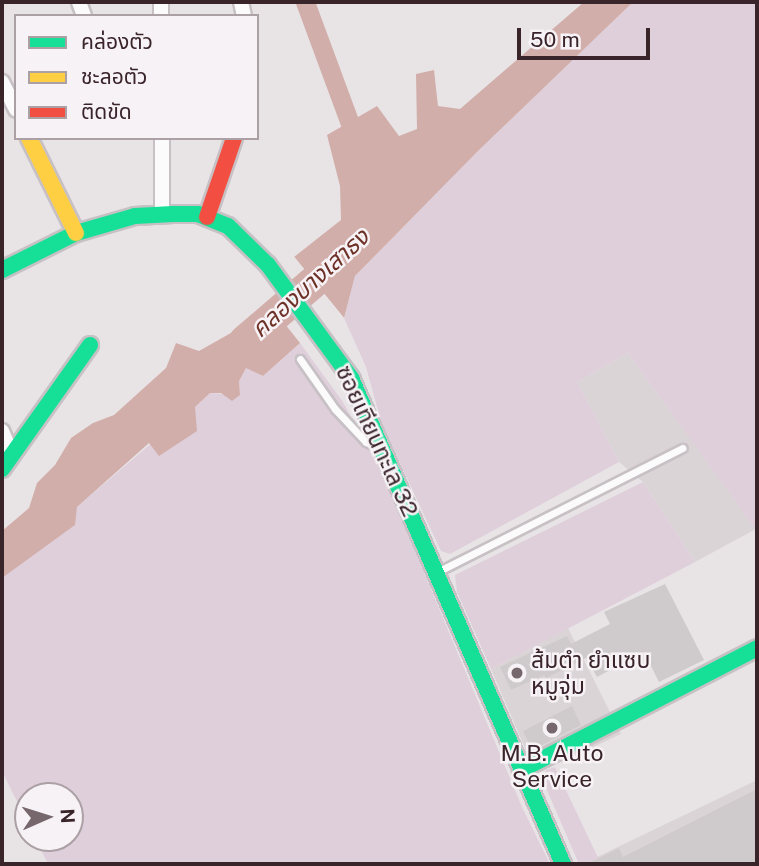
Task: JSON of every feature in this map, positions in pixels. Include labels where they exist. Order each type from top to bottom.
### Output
[{"type":"street","points":[[2,82],[14,106]]},
{"type":"street","points":[[30,140],[76,233]]},
{"type":"street","points":[[162,140],[162,214]]},
{"type":"street","points":[[207,217],[233,140]]},
{"type":"street","name":"ซอยเทียนทะเล 32","points":[[2,270],[76,233],[135,216],[162,214],[198,214],[228,226],[268,265],[351,378],[563,864]]},
{"type":"street","points":[[2,469],[90,345]]},
{"type":"street","points":[[2,430],[12,454]]},
{"type":"street","points":[[521,770],[757,648]]},
{"type":"lane","points":[[300,359],[352,428],[366,442],[384,451]]},
{"type":"lane","points":[[437,572],[682,448]]},
{"type":"shaded area","points":[[584,2],[633,2],[478,151],[355,276],[344,318],[294,257],[341,220],[340,186],[327,135],[377,106],[399,136],[417,129],[416,74],[434,70],[438,106],[460,109]]},
{"type":"shaded area","points":[[633,2],[757,2],[757,531],[628,353],[577,382],[619,462],[450,554],[441,551],[382,425],[366,367],[344,318],[355,276],[478,151]]},
{"type":"shaded area","points":[[273,309],[300,343],[263,376],[246,368],[239,381],[240,395],[232,401],[221,393],[210,393],[195,407],[197,431],[159,456],[149,443],[77,507],[75,525],[2,578],[2,531],[29,508],[37,483],[55,465],[71,438],[93,423],[114,415],[166,368],[176,343],[199,351]]},
{"type":"shaded area","points":[[300,343],[343,402],[383,474],[522,807],[550,864],[48,864],[42,852],[84,852],[84,782],[14,782],[14,795],[2,771],[2,578],[35,551],[77,507],[210,393],[240,395],[239,381],[246,367],[263,376]]},
{"type":"shaded area","points":[[628,353],[756,529],[695,562],[643,482],[619,462],[577,382]]},
{"type":"shaded area","points":[[643,482],[695,562],[491,669],[457,592],[455,575]]},
{"type":"shaded area","points":[[568,628],[621,734],[536,774],[491,669]]},
{"type":"shaded area","points":[[555,767],[601,864],[579,864],[543,781],[546,770]]},
{"type":"shaded area","points":[[757,780],[757,864],[600,864],[597,857]]},
{"type":"pier","points":[[292,254],[345,321],[341,320],[291,259]]},
{"type":"building","points":[[665,584],[704,660],[659,682],[644,652],[597,677],[586,658],[546,678],[544,675],[511,690],[500,667],[567,636],[571,644],[610,624],[604,612]]},
{"type":"building","name":"M.B. Auto Service","points":[[572,706],[581,725],[532,750],[523,731]]},
{"type":"building","points":[[757,789],[757,864],[587,864],[619,848],[623,857]]},
{"type":"waterway","points":[[305,2],[358,145]]},
{"type":"waterway","name":"คลองบางเสาธง","points":[[245,341],[346,254]]},
{"type":"traffic: fast","points":[[2,270],[76,233],[135,216],[173,214],[198,214],[228,226],[268,265],[351,378],[563,864]]},
{"type":"traffic: fast","points":[[2,469],[90,345]]},
{"type":"traffic: fast","points":[[521,770],[757,648]]},
{"type":"traffic: slow","points":[[30,140],[76,233]]},
{"type":"traffic: jam","points":[[207,217],[233,140]]},
{"type":"place","name":"ส้มตำ ยำแซบ หมูจุ่ม","points":[[517,673]]},
{"type":"place","name":"M.B. Auto Service","points":[[552,728]]}]
